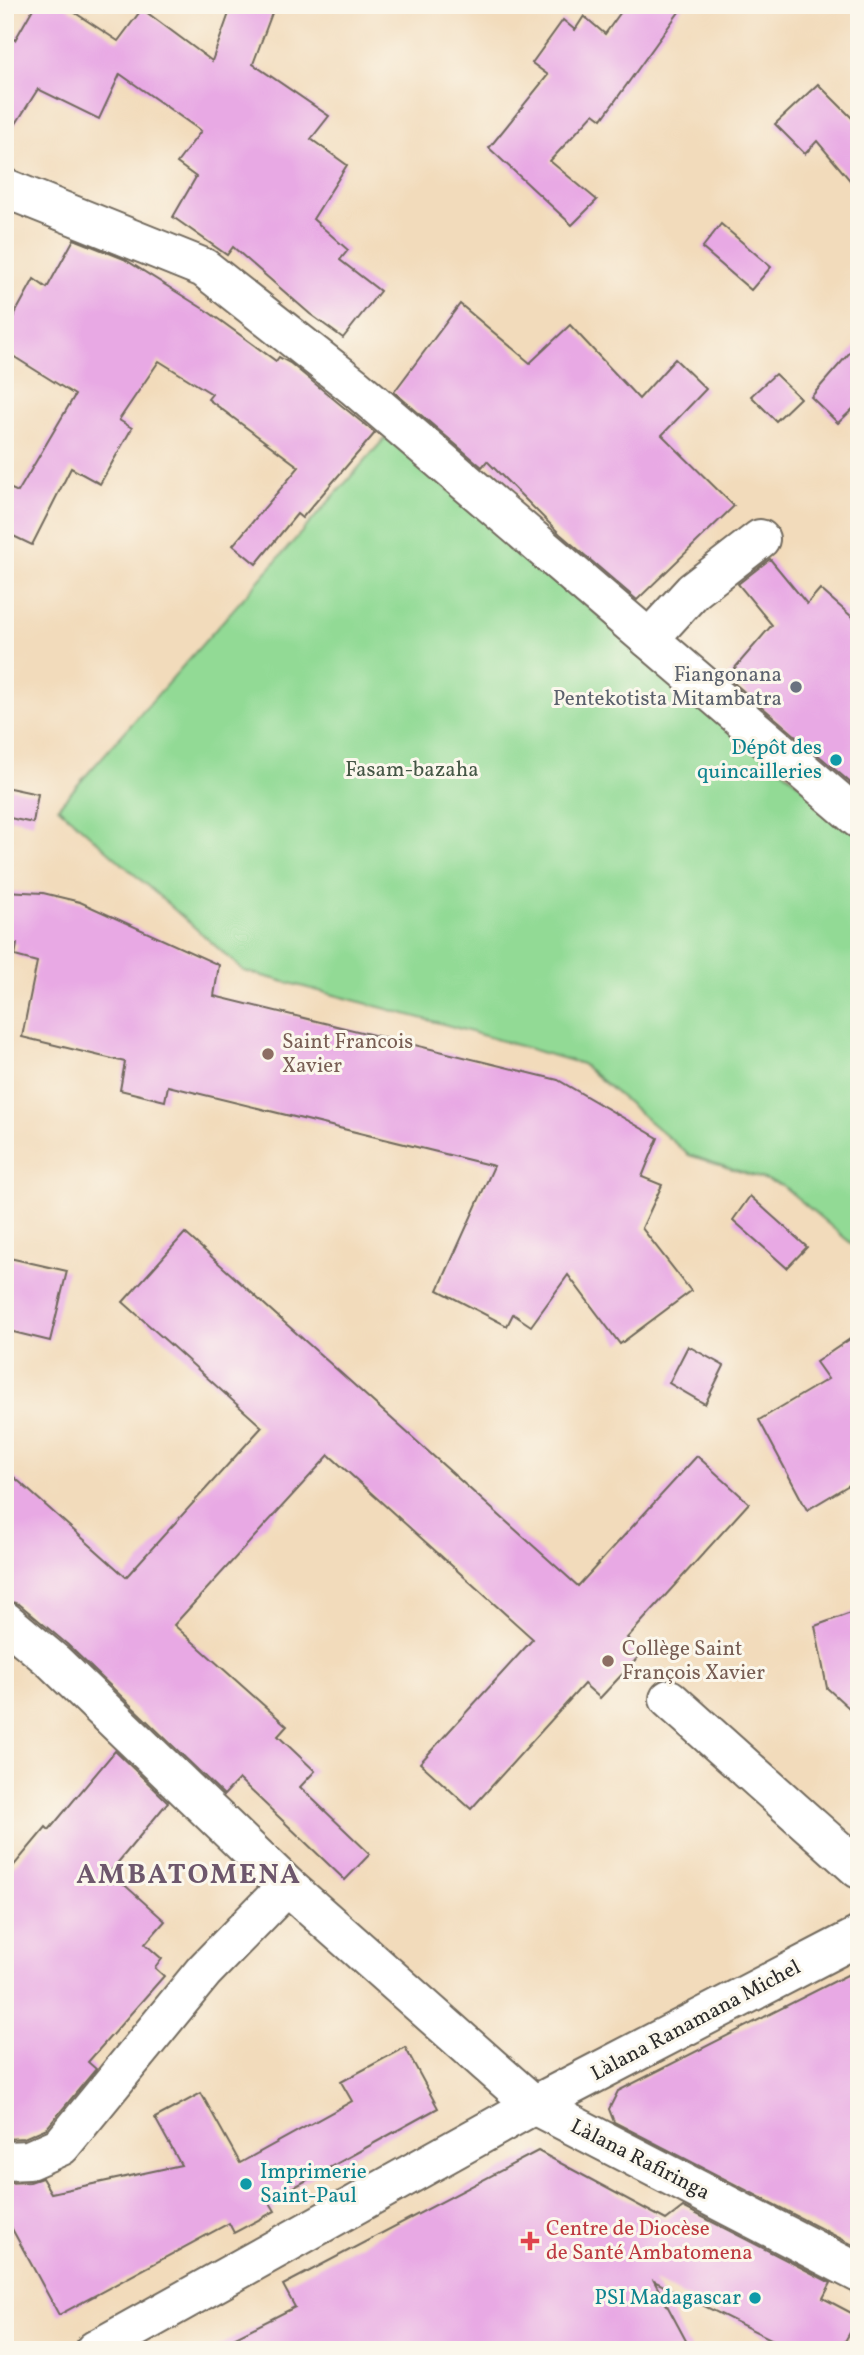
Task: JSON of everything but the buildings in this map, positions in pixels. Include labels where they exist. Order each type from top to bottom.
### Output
[{"type":"street","points":[[5,188],[204,268],[355,387],[859,819]]},
{"type":"street","points":[[649,639],[693,592],[760,539]]},
{"type":"street","name":"Làlana Rafiringa","points":[[5,1621],[54,1661],[286,1886],[534,2105],[859,2273]]},
{"type":"street","points":[[669,1699],[859,1869]]},
{"type":"street","points":[[5,2161],[29,2160],[61,2146],[204,1971],[286,1886]]},
{"type":"street","name":"Làlana Ranamana Michel","points":[[95,2350],[534,2105],[859,1936]]},
{"type":"green space","name":"Fasam-bazaha","points":[[386,437],[859,834],[859,1250],[782,1185],[689,1155],[582,1064],[244,971],[58,807]]},
{"type":"place","name":"Fiangonana Pentekotista Mitambatra","points":[[796,687]]},
{"type":"place","name":"Dépôt des quincailleries","points":[[836,760]]},
{"type":"place","name":"Saint Francois Xavier","points":[[268,1054]]},
{"type":"place","name":"Collège Saint François Xavier","points":[[608,1661]]},
{"type":"place","name":"Imprimerie Saint-Paul","points":[[246,2184]]},
{"type":"place","name":"Centre de Diocèse de Santé Ambatomena","points":[[530,2241]]},
{"type":"place","name":"PSI Madagascar","points":[[755,2298]]},
{"type":"district","name":"AMBATOMENA","points":[[189,1875]]}]
